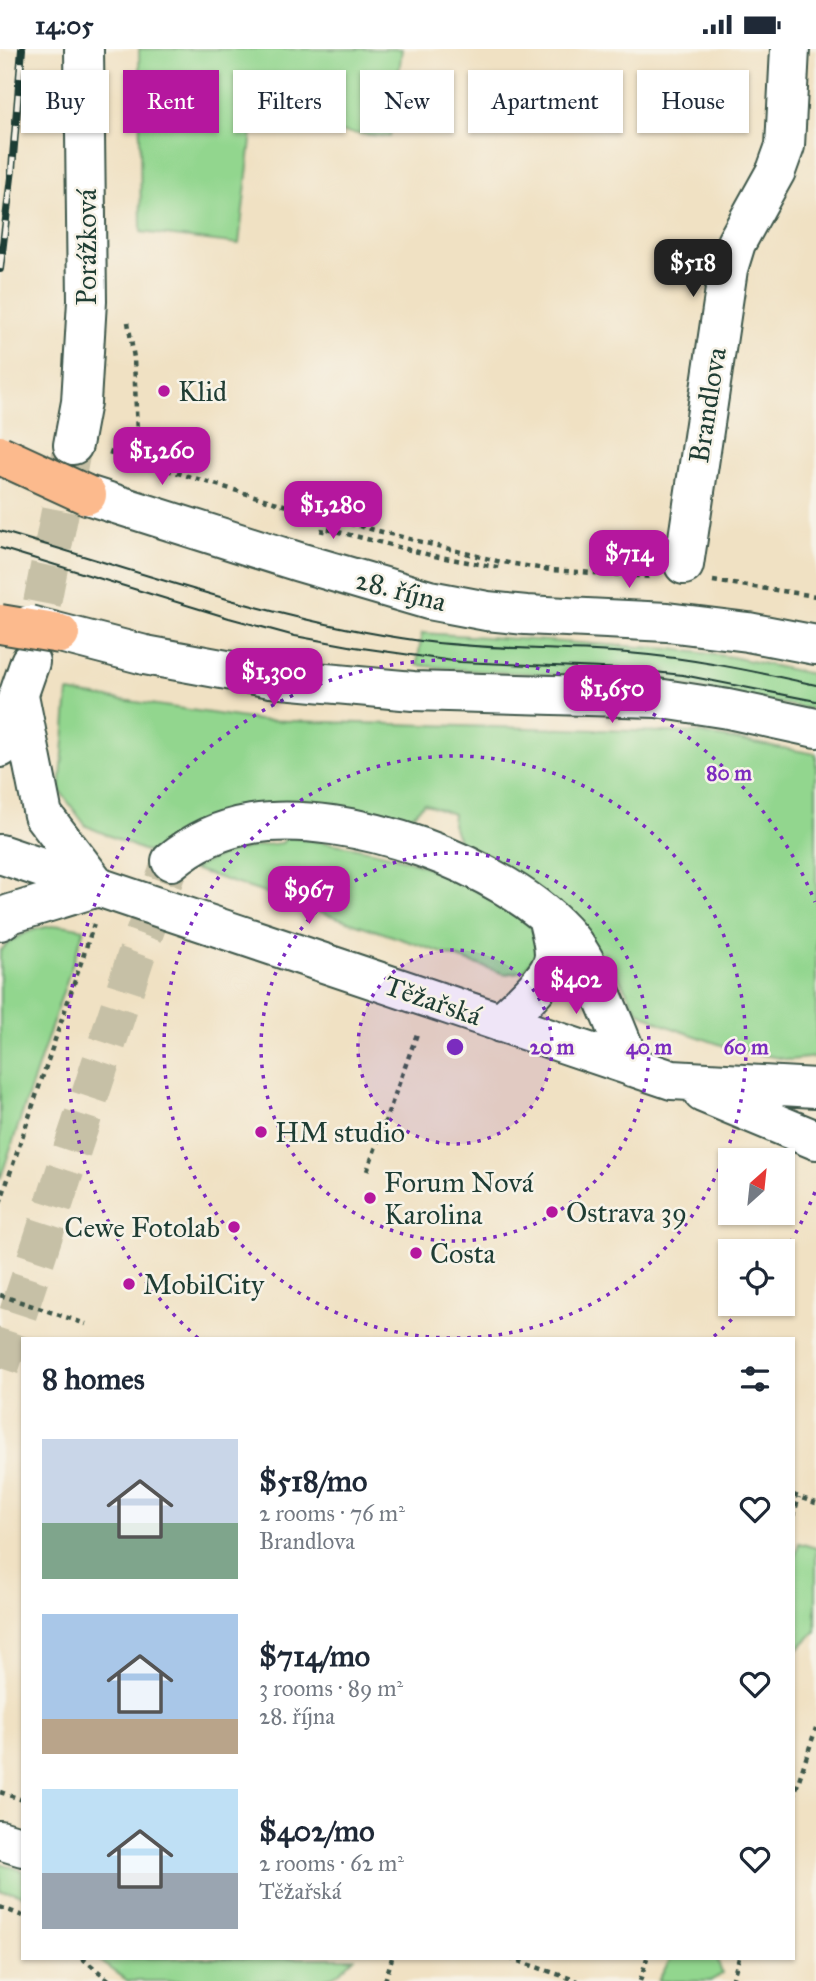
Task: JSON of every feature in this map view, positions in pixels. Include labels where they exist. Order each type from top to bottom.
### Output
[{"type":"highway","points":[[0,455],[87,495]]},
{"type":"highway","points":[[0,624],[60,634]]},
{"type":"street","name":"Porážková","points":[[84,49],[87,301],[81,402],[91,449]]},
{"type":"street","name":"Brandlova","points":[[683,574],[728,269],[736,243],[776,171],[785,146],[790,49]]},
{"type":"street","name":"28. října","points":[[0,467],[299,562],[429,600],[526,615],[667,622],[816,645]]},
{"type":"street","points":[[0,616],[145,655],[271,678],[413,691],[657,698],[728,709],[816,728]]},
{"type":"street","points":[[0,748],[24,679],[43,815],[96,905],[10,914],[0,921]]},
{"type":"street","points":[[171,861],[206,837],[251,824],[292,822],[343,827],[404,841],[446,857],[507,888],[563,930],[578,949],[632,1067]]},
{"type":"street","name":"Těžařská","points":[[0,854],[96,905],[501,1023],[672,1080],[816,1088]]},
{"type":"street","points":[[501,1023],[552,965],[554,953],[547,917]]},
{"type":"street","points":[[672,1080],[816,1140]]},
{"type":"street","points":[[0,1840],[21,1846]]},
{"type":"path","points":[[128,322],[134,358],[138,461]]},
{"type":"path","points":[[91,449],[327,518],[497,561],[550,570],[683,574],[816,596]]},
{"type":"path","points":[[321,538],[323,528],[434,556],[496,567],[497,561]]},
{"type":"path","points":[[0,1203],[96,905]]},
{"type":"path","points":[[368,1171],[417,1034]]},
{"type":"path","points":[[0,1295],[86,1324]]},
{"type":"path","points":[[795,1496],[816,1503]]},
{"type":"path","points":[[795,1510],[799,1497]]},
{"type":"path","points":[[795,1792],[816,1728]]},
{"type":"path","points":[[0,1792],[21,1799]]},
{"type":"path","points":[[0,1907],[21,1915]]},
{"type":"path","points":[[84,1960],[110,1981]]},
{"type":"path","points":[[385,1981],[391,1960]]},
{"type":"path","points":[[515,1960],[578,1981]]},
{"type":"path","points":[[640,1981],[646,1960]]},
{"type":"path","points":[[732,1981],[738,1960]]},
{"type":"green space","points":[[139,49],[402,49],[399,70],[360,70],[360,133],[391,133],[390,137],[346,133],[346,70],[233,70],[233,133],[252,133],[239,244],[141,232],[140,133],[219,133],[219,70],[139,70]]},
{"type":"green space","points":[[422,633],[671,649],[732,657],[816,675],[816,710],[655,680],[477,671],[417,665]]},
{"type":"green space","points":[[68,692],[258,720],[698,733],[816,754],[816,1057],[790,1060],[736,1050],[664,1025],[638,1011],[605,954],[596,957],[460,842],[452,824],[453,814],[424,803],[410,818],[398,820],[177,834],[152,854],[86,826],[60,791]]},
{"type":"green space","points":[[287,837],[369,850],[445,875],[522,919],[544,943],[524,971],[505,974],[193,869],[236,851],[282,843]]},
{"type":"green space","points":[[62,925],[84,929],[0,1180],[0,951],[28,932]]},
{"type":"green space","points":[[799,1543],[816,1548],[816,1631],[795,1652],[795,1558]]},
{"type":"green space","points":[[0,1863],[21,1870],[21,1895],[0,1891]]},
{"type":"green space","points":[[99,1960],[352,1960],[340,1972],[321,1981],[128,1981]]},
{"type":"green space","points":[[670,1960],[718,1960],[722,1974],[710,1981],[658,1981]]},
{"type":"tunnel","points":[[31,659],[73,445]]},
{"type":"tunnel","points":[[0,1368],[136,956],[171,861]]},
{"type":"tram line","points":[[0,531],[209,594],[368,632],[472,646],[652,655],[816,685]]},
{"type":"tram line","points":[[0,548],[295,636],[460,662],[626,669],[683,675],[816,701]]},
{"type":"railway","points":[[0,269],[22,49]]},
{"type":"place","name":"Klid","points":[[164,391]]},
{"type":"place","name":"HM studio","points":[[261,1132]]},
{"type":"place","name":"Forum Nová Karolina","points":[[370,1198]]},
{"type":"place","name":"Ostrava 39","points":[[552,1212]]},
{"type":"place","name":"Cewe Fotolab","points":[[234,1227]]},
{"type":"place","name":"Costa","points":[[416,1253]]},
{"type":"place","name":"MobilCity","points":[[129,1284]]}]
